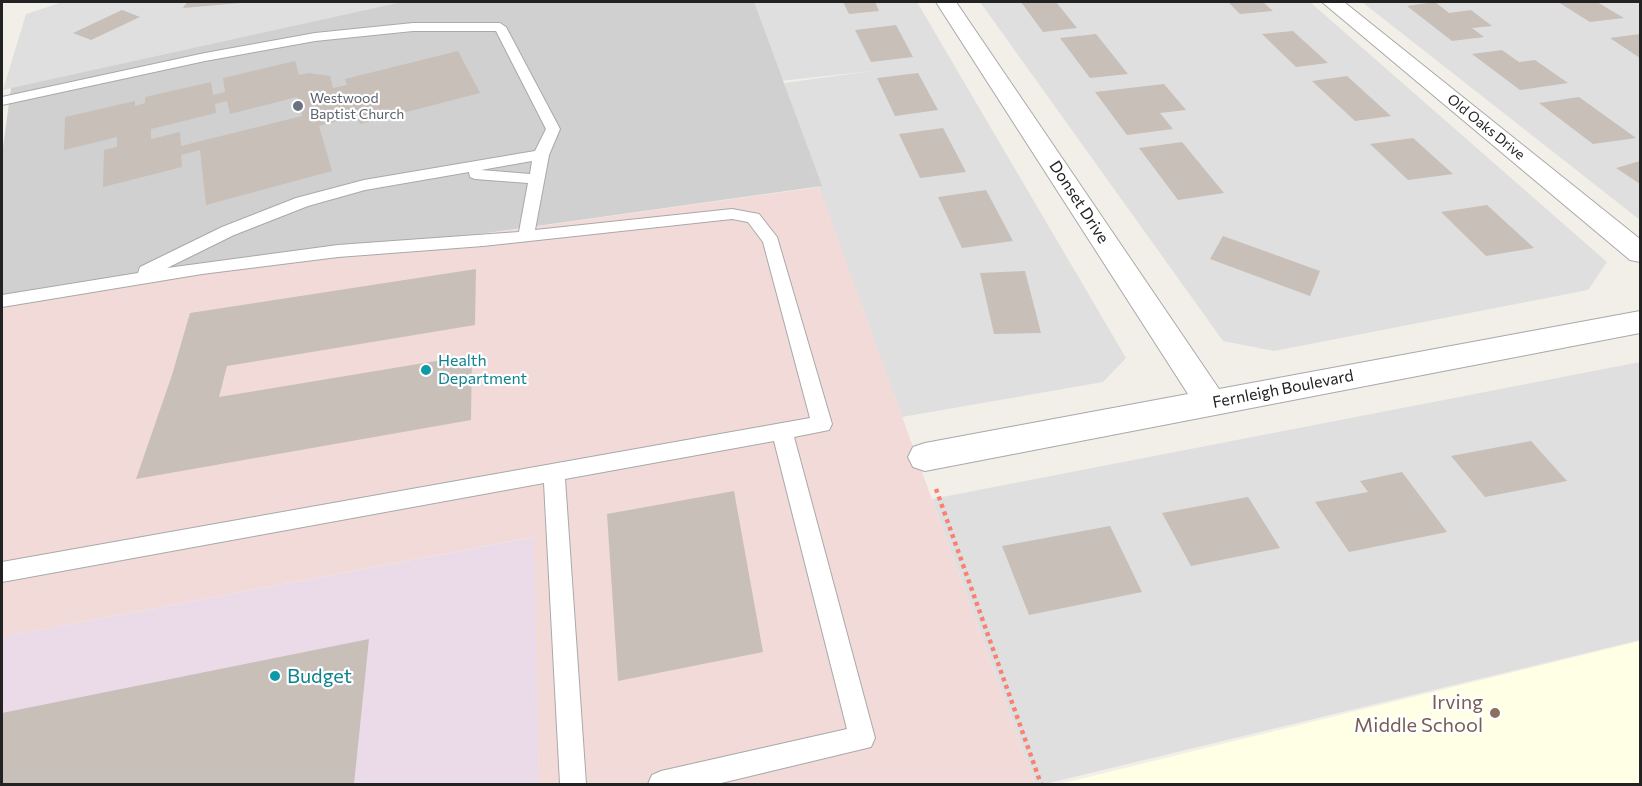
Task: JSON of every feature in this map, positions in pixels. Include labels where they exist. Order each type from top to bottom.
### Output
[{"type":"street","name":"Donset Drive","points":[[946,2],[1211,403]]},
{"type":"street","name":"Old Oaks Drive","points":[[1332,2],[1641,253]]},
{"type":"street","name":"Fernleigh Boulevard","points":[[925,457],[1641,322]]},
{"type":"lane","points":[[2,101],[205,57],[315,37],[413,27],[500,27],[553,129],[541,155],[526,236]]},
{"type":"lane","points":[[128,280],[228,231],[302,202],[364,185],[541,155]]},
{"type":"lane","points":[[452,171],[537,180]]},
{"type":"lane","points":[[2,301],[202,268],[338,251],[526,236],[732,214],[753,218],[771,241],[822,424],[2,572]]},
{"type":"lane","points":[[661,784],[862,738],[782,431]]},
{"type":"lane","points":[[554,472],[573,784]]},
{"type":"path","points":[[925,457],[1041,784]]},
{"type":"shaded area","points":[[63,2],[403,2],[3,90],[26,14]]},
{"type":"shaded area","points":[[402,2],[754,2],[822,186],[2,301],[2,155],[11,88]]},
{"type":"shaded area","points":[[752,2],[917,2],[1126,358],[1103,382],[902,417],[824,202],[784,83],[872,71],[780,81]]},
{"type":"shaded area","points":[[980,2],[1310,2],[1607,262],[1588,290],[1274,351],[1223,341]]},
{"type":"shaded area","points":[[1362,2],[1640,2],[1640,220]]},
{"type":"shaded area","points":[[819,187],[1035,784],[539,784],[533,537],[2,637],[2,301]]},
{"type":"shaded area","points":[[1640,362],[1640,640],[1045,784],[1035,784],[932,499]]},
{"type":"shaded area","points":[[534,537],[539,784],[2,784],[2,637]]},
{"type":"shaded area","name":"Irving Middle School","points":[[1640,641],[1640,784],[1060,784]]},
{"type":"building","points":[[187,2],[240,2],[240,3],[183,8]]},
{"type":"building","points":[[843,2],[875,2],[879,11],[849,14]]},
{"type":"building","points":[[1021,2],[1056,2],[1077,28],[1043,32]]},
{"type":"building","points":[[1228,2],[1263,2],[1273,11],[1240,14]]},
{"type":"building","points":[[1435,2],[1449,13],[1471,10],[1492,26],[1472,28],[1484,37],[1452,41],[1407,6]]},
{"type":"building","points":[[1558,2],[1597,2],[1624,18],[1590,22]]},
{"type":"building","points":[[122,10],[140,17],[91,40],[73,33]]},
{"type":"building","points":[[896,25],[913,57],[871,62],[855,30]]},
{"type":"building","points":[[1293,31],[1328,63],[1296,67],[1262,34]]},
{"type":"building","points":[[1096,34],[1128,74],[1090,78],[1060,38]]},
{"type":"building","points":[[1640,34],[1640,58],[1610,38]]},
{"type":"building","points":[[1502,50],[1519,62],[1535,60],[1568,83],[1520,90],[1472,54]]},
{"type":"building","points":[[458,51],[480,93],[360,124],[357,116],[319,126],[332,171],[206,205],[200,150],[181,155],[182,167],[103,187],[104,150],[117,147],[117,137],[64,150],[65,117],[135,101],[135,106],[145,103],[145,97],[211,82],[213,95],[225,92],[223,78],[295,61],[299,75],[309,73],[330,76],[333,88],[347,85],[345,79]],"holes":[[[297,97],[302,116],[181,146],[180,132],[151,139],[151,129],[216,113],[215,104],[227,101],[230,114]]]},
{"type":"building","points":[[918,73],[938,110],[895,116],[877,78]]},
{"type":"building","points":[[1347,76],[1391,116],[1355,121],[1312,81]]},
{"type":"building","points":[[1164,84],[1186,110],[1160,113],[1173,129],[1127,135],[1095,92]]},
{"type":"building","points":[[1579,97],[1636,138],[1593,144],[1539,103]]},
{"type":"building","points":[[943,128],[966,172],[920,178],[899,134]]},
{"type":"building","points":[[1413,138],[1453,174],[1408,180],[1370,144]]},
{"type":"building","points":[[1182,142],[1224,193],[1178,200],[1139,148]]},
{"type":"building","points":[[1640,161],[1640,184],[1616,168]]},
{"type":"building","points":[[986,190],[1013,241],[962,248],[938,197]]},
{"type":"building","points":[[1487,205],[1534,248],[1486,256],[1441,212]]},
{"type":"building","points":[[1223,236],[1320,271],[1310,296],[1210,259]]},
{"type":"building","name":"Health Department","points":[[476,269],[475,325],[227,366],[219,397],[472,355],[471,420],[136,479],[172,375],[190,313]]},
{"type":"building","points":[[1025,271],[1041,333],[994,334],[980,273]]},
{"type":"building","points":[[1531,441],[1567,481],[1485,497],[1451,456]]},
{"type":"building","points":[[1402,472],[1447,532],[1349,552],[1315,502],[1368,492],[1360,481]]},
{"type":"building","points":[[734,491],[763,652],[618,681],[607,514]]},
{"type":"building","points":[[1248,497],[1280,548],[1191,566],[1162,513]]},
{"type":"building","points":[[1110,526],[1142,592],[1029,615],[1002,546]]},
{"type":"building","name":"Budget","points":[[369,639],[354,784],[2,784],[2,713]]},
{"type":"place","name":"Westwood Baptist Church","points":[[298,106]]},
{"type":"place","name":"Health Department","points":[[426,370]]},
{"type":"place","name":"Budget","points":[[275,676]]},
{"type":"place","name":"Irving Middle School","points":[[1495,713]]}]
